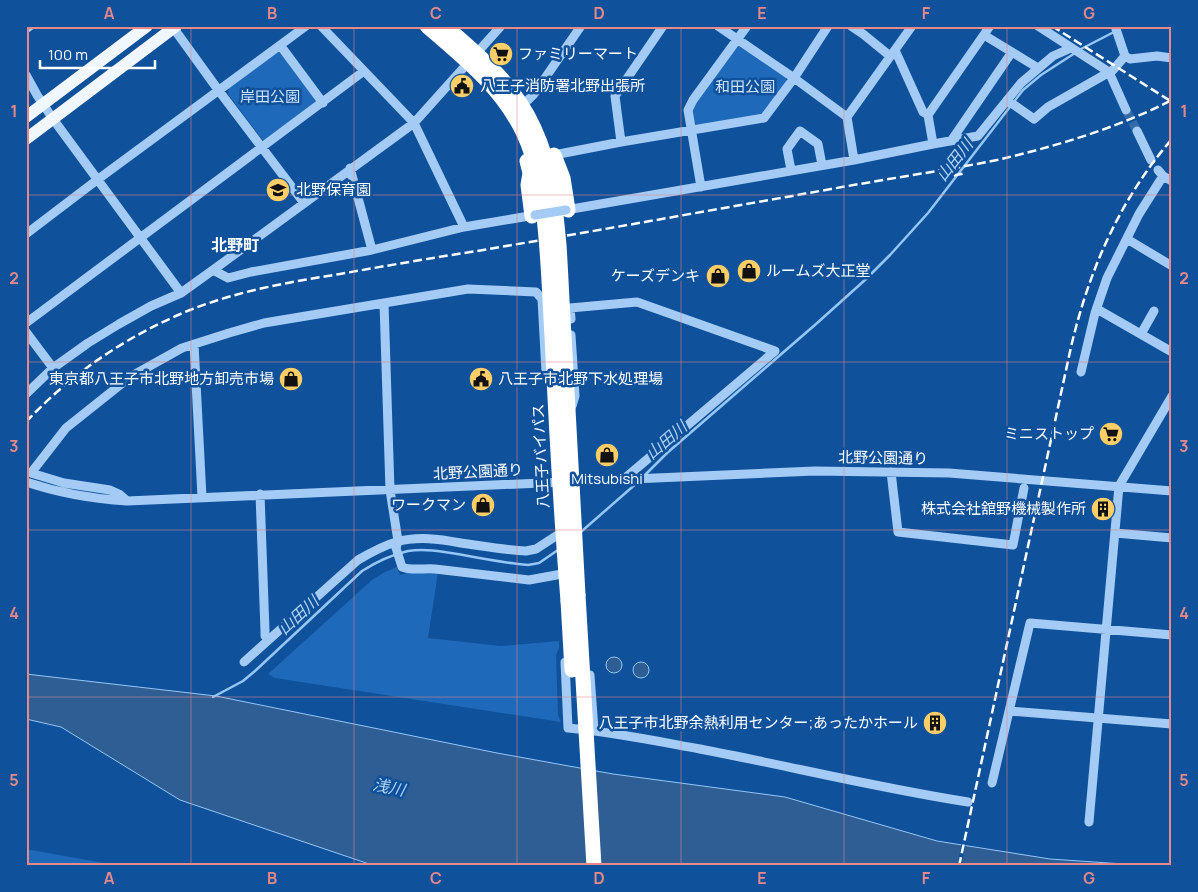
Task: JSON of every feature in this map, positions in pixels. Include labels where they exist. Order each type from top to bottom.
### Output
[{"type":"highway","name":"八王子バイパス","points":[[427,26],[497,74],[522,105],[548,163],[555,203],[569,414],[566,482],[569,537],[594,866]]},
{"type":"highway","name":"八王子バイパス","points":[[445,26],[473,58],[512,111],[532,154],[540,181],[544,204],[548,257],[557,438],[566,482]]},
{"type":"highway","points":[[533,216],[528,185],[530,173],[526,156],[506,116],[488,91],[473,76],[473,58],[489,58],[528,100],[540,122],[563,178],[567,210]]},
{"type":"highway","name":"八王子バイパス","points":[[569,537],[564,567],[573,598],[584,866]]},
{"type":"main road","points":[[26,117],[147,26]]},
{"type":"main road","points":[[26,140],[174,27]]},
{"type":"street","points":[[26,29],[30,26]]},
{"type":"street","points":[[26,234],[306,26]]},
{"type":"street","points":[[322,26],[414,123],[464,227]]},
{"type":"street","points":[[26,394],[53,368],[88,342],[151,306],[181,293],[414,123],[501,26]]},
{"type":"street","points":[[528,100],[581,26]]},
{"type":"street","points":[[621,142],[614,96],[663,26]]},
{"type":"street","points":[[718,26],[847,117]]},
{"type":"street","points":[[701,187],[688,110],[693,100],[747,26]]},
{"type":"street","points":[[554,156],[621,142],[764,118],[794,78],[828,26]]},
{"type":"street","points":[[851,26],[892,53],[923,112],[928,115]]},
{"type":"street","points":[[863,34],[869,26]]},
{"type":"street","points":[[854,160],[847,117],[912,26]]},
{"type":"street","points":[[933,144],[928,115],[990,26]]},
{"type":"street","points":[[1038,26],[1109,72],[1126,110]]},
{"type":"street","points":[[174,27],[219,91],[304,203]]},
{"type":"street","points":[[1114,27],[1125,56],[1130,59],[1158,56],[1172,58]]},
{"type":"street","points":[[984,35],[1038,68]]},
{"type":"street","points":[[280,46],[323,103]]},
{"type":"street","points":[[213,270],[228,278],[372,250],[464,227],[854,160],[978,136],[1009,101],[1021,83],[1053,56],[1073,49]]},
{"type":"street","points":[[951,141],[1012,52]]},
{"type":"street","points":[[1009,101],[1034,119],[1048,107],[1116,68],[1125,56]]},
{"type":"street","points":[[26,323],[364,71]]},
{"type":"street","points":[[26,75],[53,120],[181,293]]},
{"type":"street","points":[[1137,131],[1151,160]]},
{"type":"street","points":[[791,170],[787,149],[800,132],[818,144],[822,165]]},
{"type":"street","points":[[350,168],[372,250]]},
{"type":"street","points":[[1081,372],[1095,313],[1108,278],[1139,214],[1164,176]]},
{"type":"street","points":[[1127,239],[1172,266]]},
{"type":"street","points":[[127,501],[120,494],[110,490],[64,483],[31,473],[66,428],[130,376],[182,348],[264,323],[468,289],[536,292],[542,299],[550,418],[557,438]]},
{"type":"street","points":[[569,414],[575,396],[570,308],[636,302],[775,351],[628,479]]},
{"type":"street","points":[[384,303],[390,490],[402,568],[435,569],[529,580],[564,567]]},
{"type":"street","points":[[1097,309],[1172,352]]},
{"type":"street","points":[[1141,334],[1154,311]]},
{"type":"street","points":[[26,332],[53,368]]},
{"type":"street","points":[[194,344],[202,497]]},
{"type":"street","points":[[1089,822],[1119,486],[1172,396]]},
{"type":"street","name":"北野公園通り","points":[[26,482],[71,494],[98,499],[127,501],[815,471],[949,473],[1172,490]]},
{"type":"street","points":[[891,472],[898,532],[1013,545],[1024,488]]},
{"type":"street","points":[[260,494],[265,636],[269,639]]},
{"type":"street","points":[[1115,534],[1172,538]]},
{"type":"street","points":[[244,662],[358,560],[384,546],[397,545],[422,538],[526,551],[536,549],[556,536],[569,537],[582,562],[594,730]]},
{"type":"street","points":[[564,567],[560,588],[568,728],[636,736],[898,790],[968,802]]},
{"type":"street","points":[[992,783],[1030,623],[1172,635]]},
{"type":"street","points":[[1009,711],[1172,724]]},
{"type":"green space","name":"和田公園","points":[[737,45],[740,45],[786,77],[786,82],[764,115],[694,126],[689,111]]},
{"type":"green space","name":"岸田公園","points":[[279,50],[317,102],[266,140],[263,140],[228,94],[229,87]]},
{"type":"green space","points":[[397,567],[400,575],[411,572],[438,572],[428,638],[501,646],[559,641],[556,655],[558,715],[561,722],[275,678],[268,674],[372,580]]},
{"type":"green space","points":[[26,849],[120,866],[31,866],[26,860]]},
{"type":"water","points":[[614,657],[620,659],[622,665],[620,671],[614,673],[608,671],[606,665],[608,659]]},
{"type":"water","points":[[641,662],[647,664],[649,670],[647,676],[641,678],[635,676],[633,670],[635,664]]},
{"type":"water","name":"浅川","points":[[26,674],[216,696],[497,753],[613,774],[785,797],[937,841],[1050,859],[1153,866],[375,866],[180,800],[61,727],[26,719]]},
{"type":"pier","points":[[962,842],[966,843],[961,866],[957,866]]},
{"type":"waterway","name":"山田川","points":[[1079,50],[1114,32]]},
{"type":"waterway","name":"山田川","points":[[645,475],[667,453],[865,280],[928,213],[1023,90],[1041,75],[1075,53]]},
{"type":"waterway","name":"山田川","points":[[582,531],[638,482]]},
{"type":"waterway","name":"山田川","points":[[213,697],[243,681],[362,571],[384,559],[408,551],[429,550],[528,565],[539,563],[558,550]]},
{"type":"tunnel","points":[[1126,110],[1137,131]]},
{"type":"railway","points":[[1052,26],[1172,102]]},
{"type":"railway","points":[[26,422],[62,387],[102,357],[167,320],[227,297],[302,280],[566,236],[997,160],[1042,149],[1108,128],[1172,100]]},
{"type":"railway","points":[[959,866],[1078,318],[1097,263],[1122,211],[1153,162],[1172,139]]},
{"type":"railway","points":[[941,178],[966,173]]},
{"type":"place","name":"ファミリーマート","points":[[501,54]]},
{"type":"place","name":"八王子消防署北野出張所","points":[[462,86]]},
{"type":"place","name":"北野保育園","points":[[278,190]]},
{"type":"place","name":"ルームズ大正堂","points":[[749,271]]},
{"type":"place","name":"ケーズデンキ","points":[[718,276]]},
{"type":"place","name":"東京都八王子市北野地方卸売市場","points":[[291,379]]},
{"type":"place","name":"八王子市北野下水処理場","points":[[481,379]]},
{"type":"place","name":"ミニストップ","points":[[1111,434]]},
{"type":"place","name":"Mitsubishi","points":[[607,455]]},
{"type":"place","name":"ワークマン","points":[[483,505]]},
{"type":"place","name":"株式会社舘野機械製作所","points":[[1103,509]]},
{"type":"place","name":"八王子市北野余熱利用センター;あったかホール","points":[[935,723]]},
{"type":"district","name":"北野町","points":[[235,245]]}]
